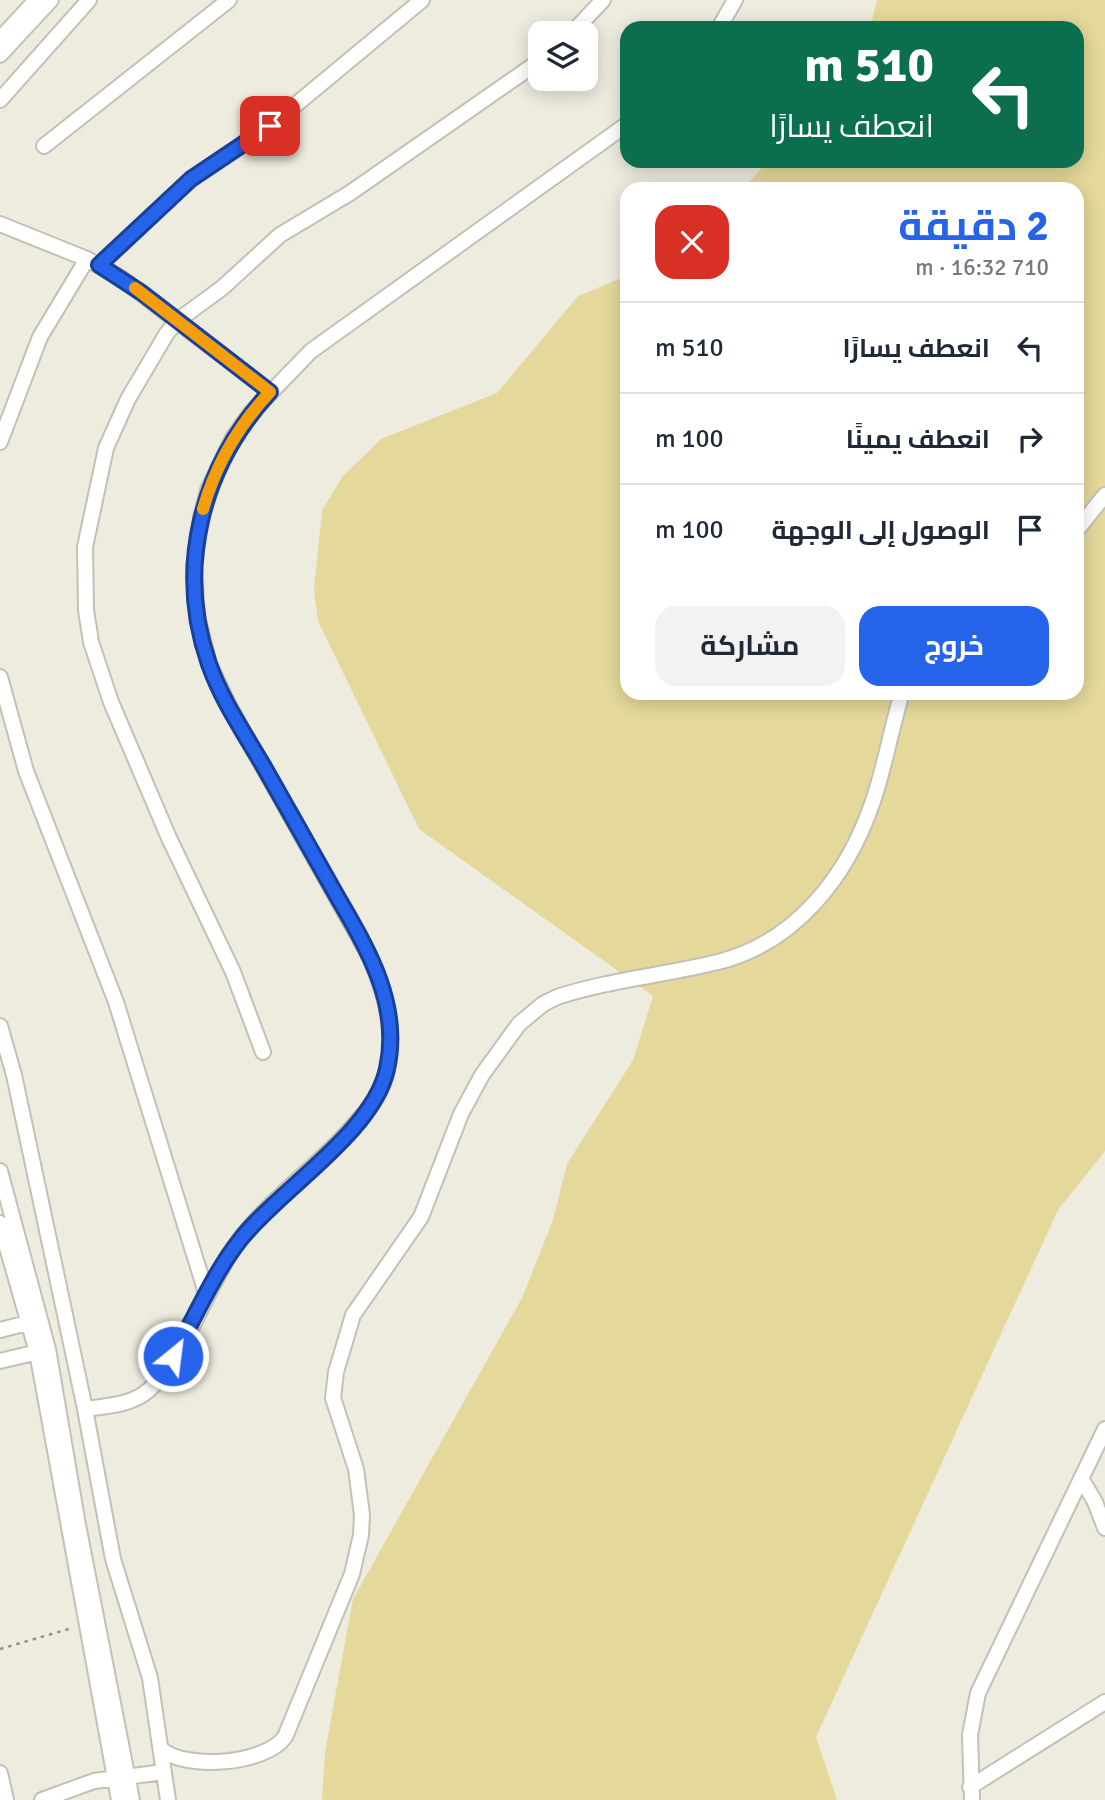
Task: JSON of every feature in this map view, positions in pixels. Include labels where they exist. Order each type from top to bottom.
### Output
[{"type":"street","points":[[0,55],[4,37],[36,0]]},
{"type":"street","points":[[4,37],[51,0]]},
{"type":"street","points":[[0,100],[89,0]]},
{"type":"street","points":[[44,146],[229,0]]},
{"type":"street","points":[[0,442],[40,337],[93,262],[191,179],[270,126],[422,0]]},
{"type":"street","points":[[583,21],[603,0]]},
{"type":"street","points":[[723,21],[735,0]]},
{"type":"street","points":[[263,1052],[233,972],[169,838],[99,672],[86,610],[85,547],[106,449],[128,399],[167,332],[177,321],[222,288],[280,235],[350,193],[528,69]]},
{"type":"street","points":[[85,1409],[125,1403],[150,1388],[166,1367],[246,1233],[328,1154],[375,1100],[388,1068],[391,1037],[387,998],[360,934],[218,687],[197,616],[196,543],[208,490],[233,438],[270,392],[319,345],[620,129]]},
{"type":"street","points":[[0,224],[93,262],[142,293],[270,392]]},
{"type":"street","points":[[1084,521],[1105,495]]},
{"type":"street","points":[[0,677],[26,771],[116,1002],[207,1296]]},
{"type":"street","points":[[161,1749],[187,1762],[258,1756],[274,1749],[288,1729],[352,1574],[361,1535],[362,1515],[356,1469],[333,1398],[336,1372],[358,1305],[421,1216],[461,1114],[482,1075],[519,1024],[543,1004],[557,997],[719,962],[761,946],[798,920],[840,872],[864,826],[900,700]]},
{"type":"street","points":[[0,1026],[14,1075],[85,1409],[113,1559],[150,1678],[168,1800]]},
{"type":"street","points":[[0,1171],[43,1351],[78,1525],[122,1777],[119,1800]]},
{"type":"street","points":[[0,1223],[36,1321]]},
{"type":"street","points":[[0,1330],[36,1321]]},
{"type":"street","points":[[0,1361],[43,1351]]},
{"type":"street","points":[[43,1351],[85,1624],[122,1777],[132,1800]]},
{"type":"street","points":[[971,1794],[970,1735],[978,1693],[1105,1429]]},
{"type":"street","points":[[1081,1478],[1100,1511],[1105,1528]]},
{"type":"street","points":[[971,1794],[1105,1702]]},
{"type":"street","points":[[42,1800],[94,1781],[164,1772]]},
{"type":"street","points":[[0,1773],[6,1800]]},
{"type":"path","points":[[0,1649],[85,1624]]},
{"type":"shaded area","points":[[877,0],[1105,0],[1105,1151],[1058,1210],[816,1737],[837,1800],[322,1800],[325,1752],[353,1599],[522,1298],[553,1220],[567,1164],[633,1060],[653,996],[419,829],[318,621],[314,590],[322,510],[343,476],[381,439],[497,393],[578,296],[620,278],[620,700],[1084,700],[1084,182],[749,182],[762,168],[1084,168],[1084,21],[872,21]]},
{"type":"slow traffic","points":[[135,288],[270,392],[233,438],[219,463],[203,509]]},
{"type":"route","points":[[173,1356],[237,1243],[264,1213],[328,1154],[375,1100],[388,1068],[391,1037],[387,998],[360,934],[218,687],[209,664],[197,616],[194,567],[196,543],[208,490],[233,438],[270,392],[142,293],[99,265],[191,179],[270,126]]}]
